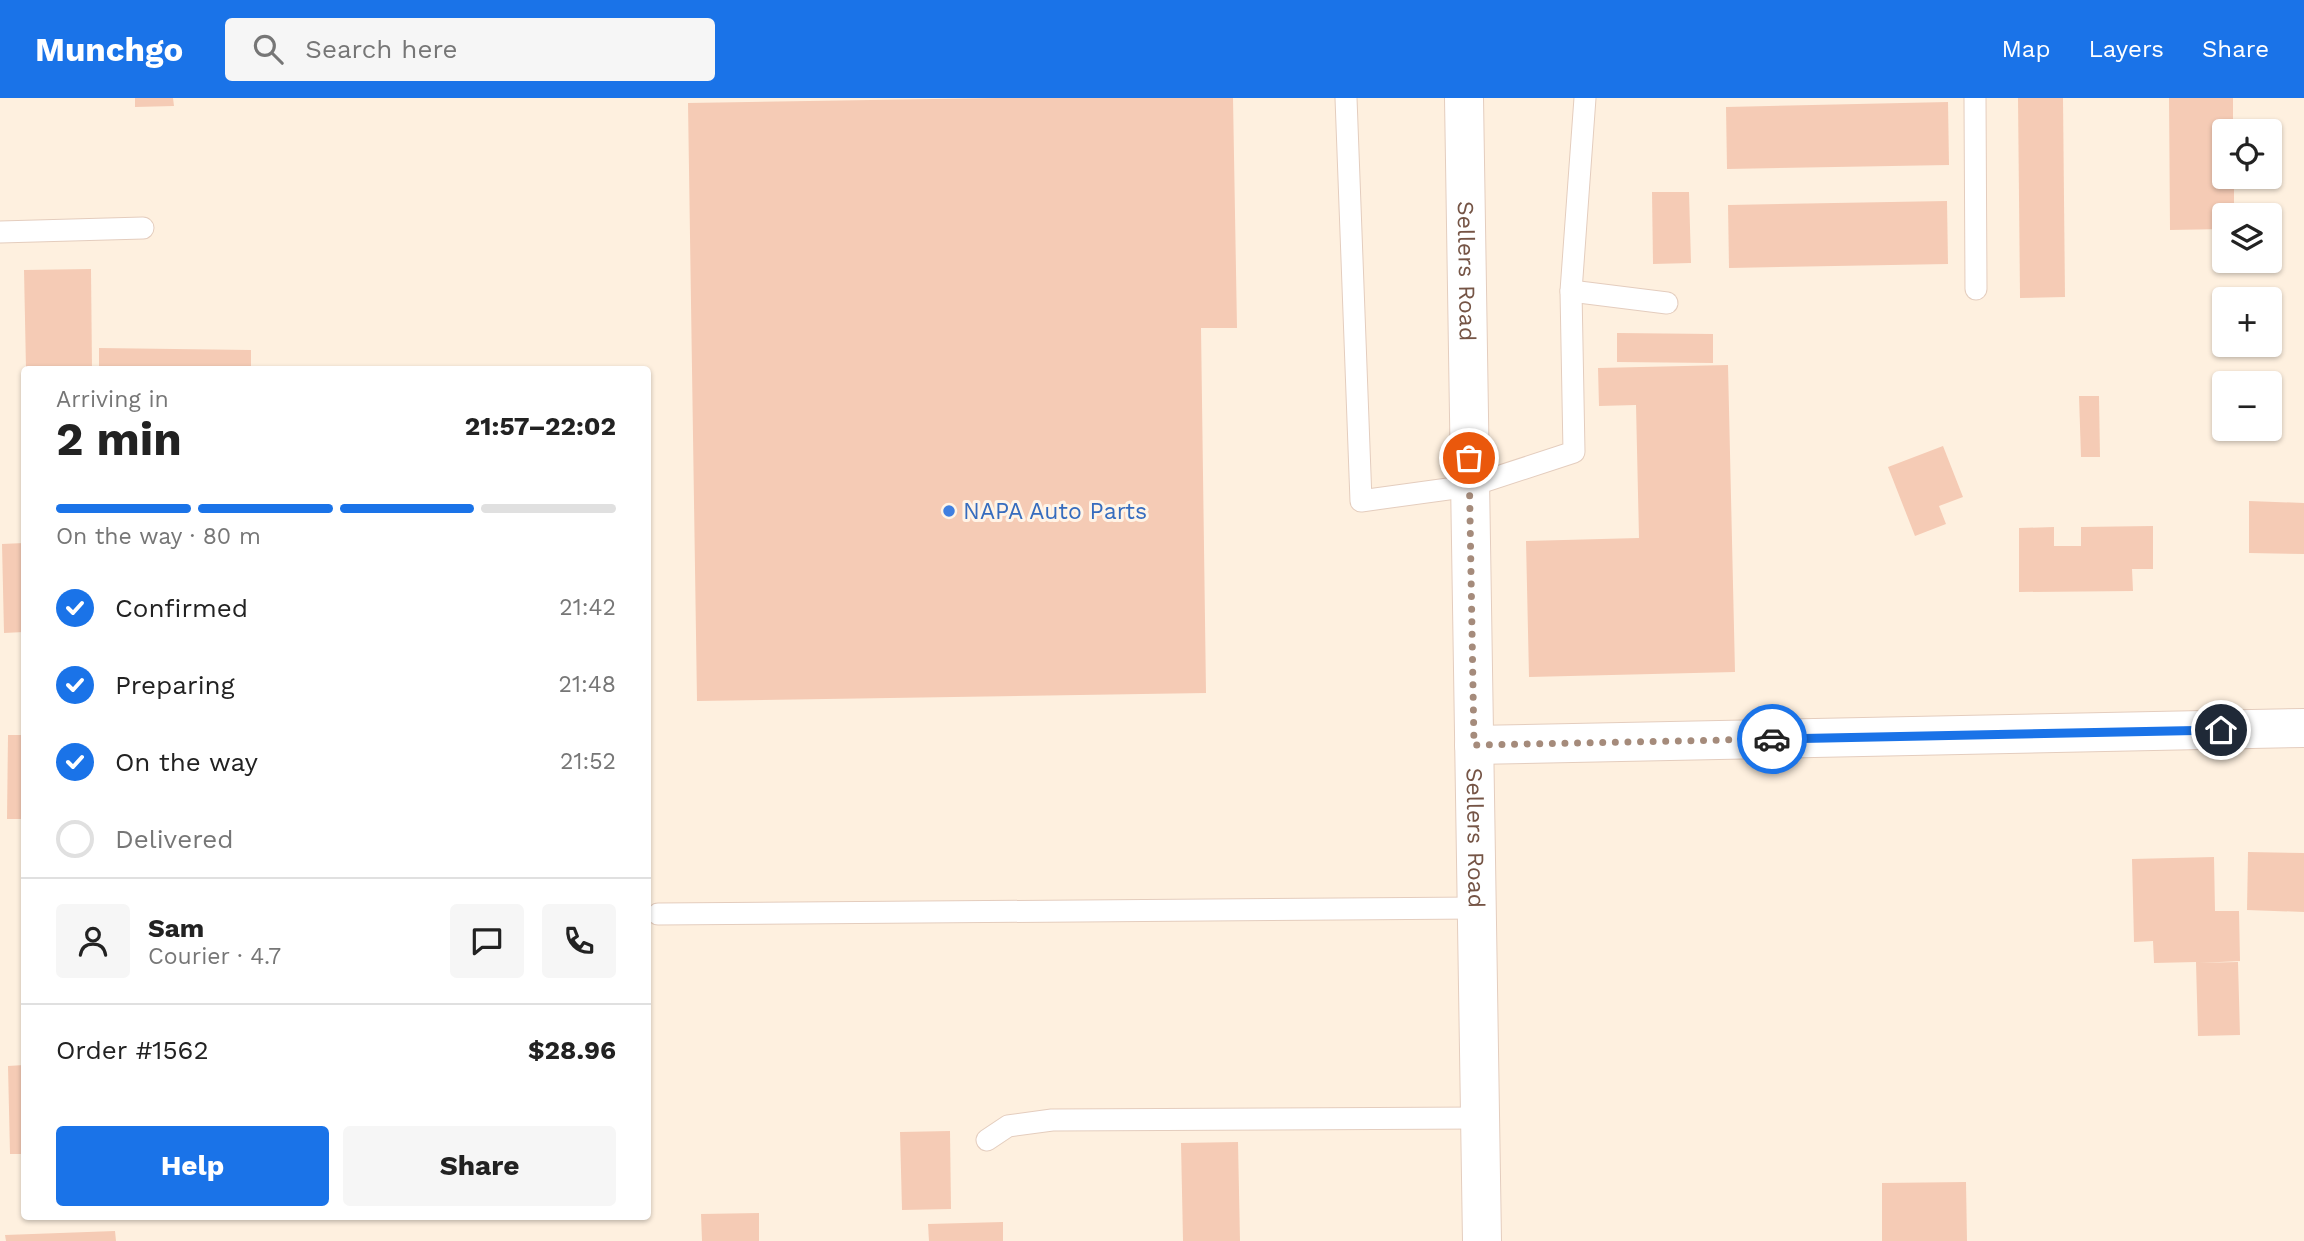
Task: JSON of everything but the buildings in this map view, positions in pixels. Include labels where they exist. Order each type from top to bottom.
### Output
[{"type":"street","name":"Sellers Road","points":[[1464,98],[1482,1241]]},
{"type":"street","points":[[1474,745],[2304,728]]},
{"type":"lane","points":[[1346,98],[1361,502],[1470,486],[1574,452],[1571,291],[1585,98]]},
{"type":"lane","points":[[1975,98],[1976,289]]},
{"type":"lane","points":[[0,232],[143,228]]},
{"type":"lane","points":[[1571,291],[1667,303]]},
{"type":"lane","points":[[659,914],[1477,908]]},
{"type":"lane","points":[[987,1140],[1008,1126],[1052,1120],[1480,1118]]},
{"type":"way so far","points":[[1469,458],[1474,745],[1772,739]]},
{"type":"place","name":"NAPA Auto Parts","points":[[949,511]]},
{"type":"route","points":[[1772,739],[2221,730]]}]
